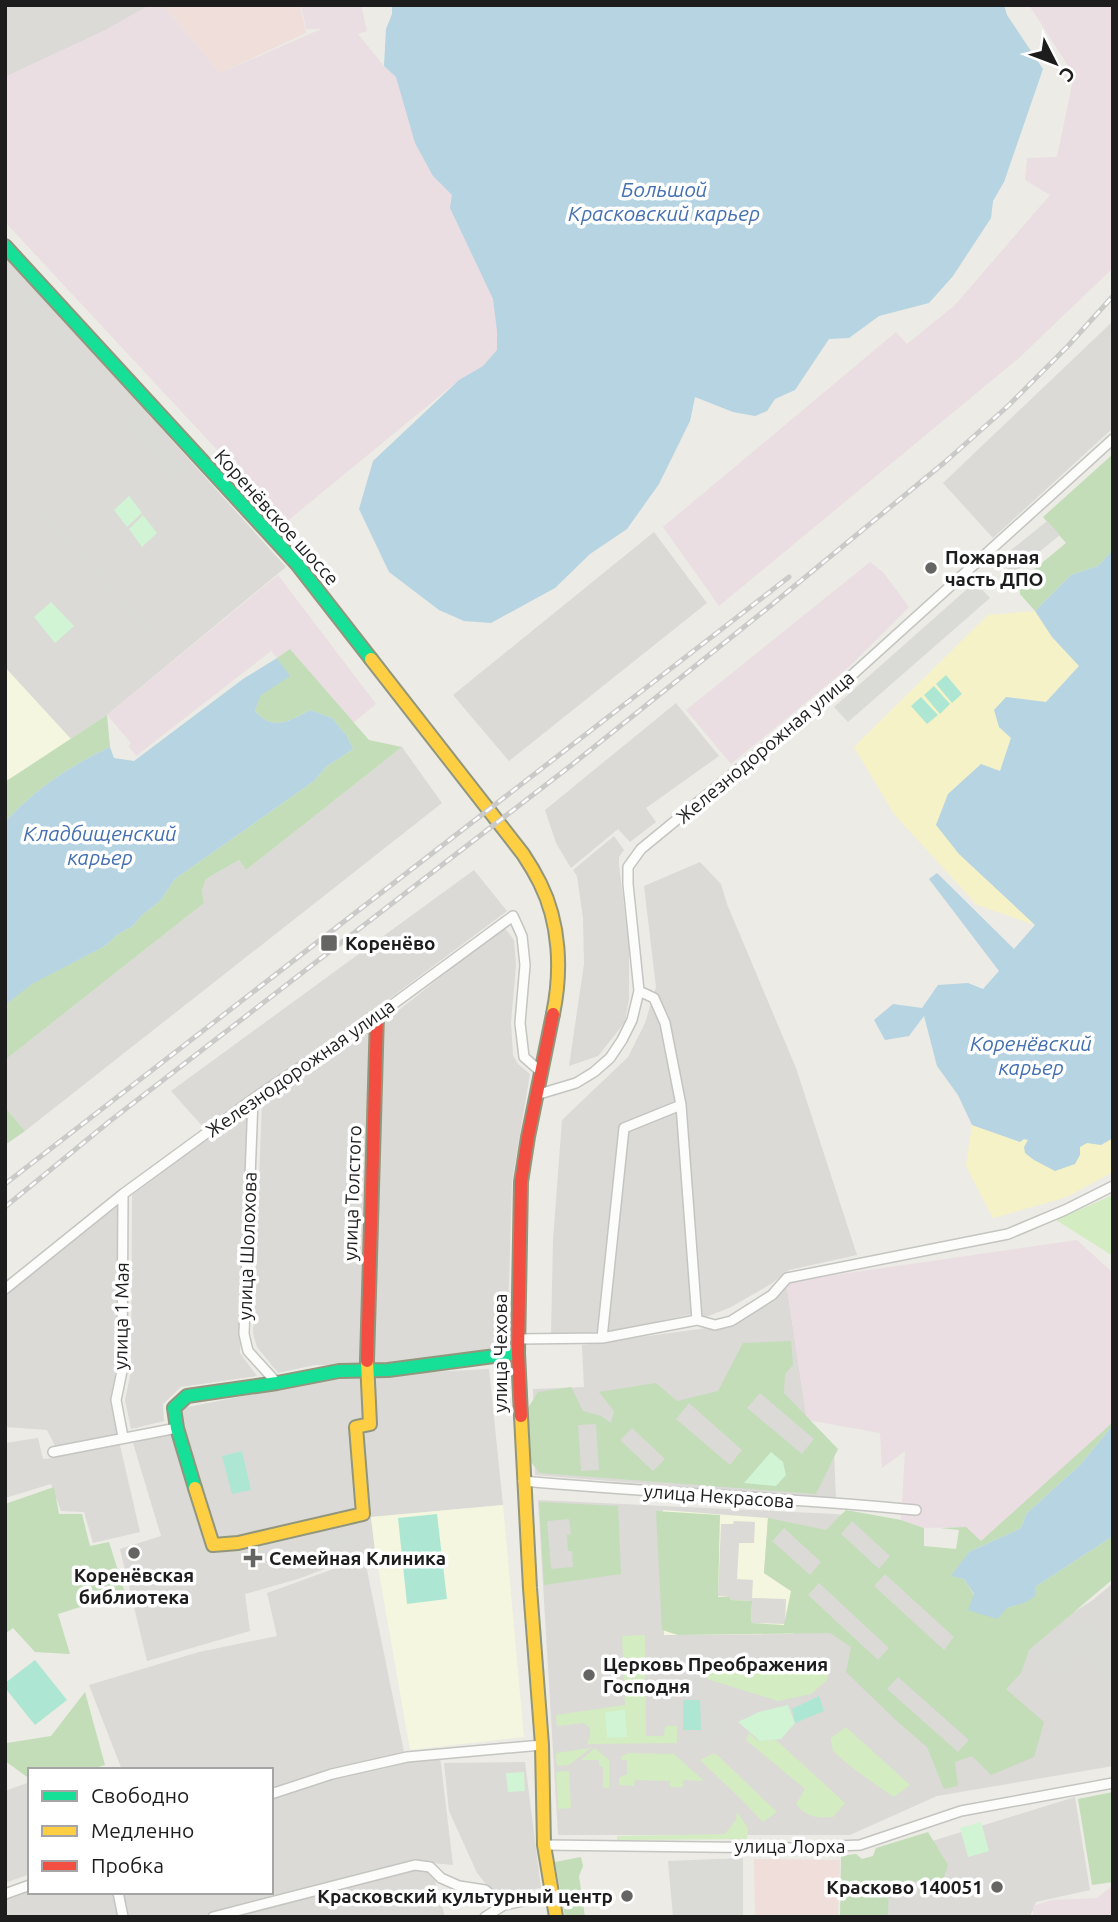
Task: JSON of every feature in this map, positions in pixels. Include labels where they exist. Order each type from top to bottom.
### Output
[{"type":"main road","name":"Коренёвское шоссе","points":[[5,246],[297,564],[503,827]]},
{"type":"main road","name":"улица Чехова","points":[[503,827],[541,884],[553,918],[559,961],[555,1004],[521,1182],[518,1346],[523,1481],[542,1745],[544,1845],[555,1917]]},
{"type":"main road","name":"улица Толстого","points":[[177,1427],[213,1545],[238,1543],[363,1514],[356,1427],[370,1424],[366,1371],[377,1016]]},
{"type":"main road","points":[[177,1427],[174,1408],[187,1396],[518,1346]]},
{"type":"street","name":"Железнодорожная улица","points":[[536,1095],[576,1083],[594,1072],[610,1058],[632,1020],[639,990],[628,867],[641,849],[841,685],[1113,439]]},
{"type":"street","name":"Железнодорожная улица","points":[[5,1289],[124,1194],[253,1098],[377,1016],[513,916],[522,936],[525,965],[520,1023],[524,1057],[541,1072]]},
{"type":"street","points":[[639,990],[654,998],[665,1023],[681,1105],[697,1320]]},
{"type":"street","name":"улица Шолохова","points":[[253,1098],[244,1334],[248,1351],[277,1383]]},
{"type":"street","points":[[602,1338],[624,1128],[681,1105]]},
{"type":"street","points":[[518,1346],[602,1338],[697,1320],[715,1325],[732,1321],[772,1295],[787,1279],[1008,1234],[1113,1186]]},
{"type":"street","name":"улица 1 Мая","points":[[122,1437],[116,1400],[122,1371],[124,1194]]},
{"type":"street","points":[[53,1452],[177,1427]]},
{"type":"street","name":"улица Некрасова","points":[[523,1481],[916,1510]]},
{"type":"street","points":[[273,1793],[332,1774],[407,1757],[542,1745]]},
{"type":"street","name":"улица Лорха","points":[[544,1845],[794,1848],[860,1845],[961,1811],[1113,1783]]},
{"type":"street","points":[[214,1917],[415,1865],[430,1867],[440,1878],[459,1886],[485,1890],[505,1905]]},
{"type":"street","points":[[5,1894],[28,1886]]},
{"type":"street","points":[[118,1894],[123,1917]]},
{"type":"street","points":[[485,1917],[505,1905],[552,1895]]},
{"type":"shaded area","points":[[5,5],[150,5],[104,31],[5,77]]},
{"type":"shaded area","points":[[150,5],[163,5],[220,73],[321,29],[306,29],[301,5],[361,5],[367,31],[358,34],[396,77],[452,195],[493,300],[498,350],[483,366],[459,380],[285,523],[5,222],[5,77],[104,31]]},
{"type":"shaded area","points":[[163,5],[300,5],[306,33],[220,73]]},
{"type":"shaded area","points":[[1029,5],[1113,5],[1113,268],[1019,358],[719,606],[663,527],[896,332],[907,344],[955,305],[1050,195],[1025,180],[1027,158],[1057,157],[1074,75]]},
{"type":"shaded area","points":[[5,255],[286,567],[107,715],[5,782]]},
{"type":"shaded area","points":[[5,266],[105,377],[100,382],[5,277]]},
{"type":"shaded area","points":[[1113,321],[1113,428],[993,538],[943,483]]},
{"type":"shaded area","points":[[140,413],[161,437],[156,443],[165,453],[171,448],[189,468],[175,481],[122,423],[130,416],[133,419]]},
{"type":"shaded area","points":[[36,501],[162,640],[157,645],[31,506]]},
{"type":"shaded area","points":[[1047,521],[1060,535],[1012,574],[999,560]]},
{"type":"shaded area","points":[[654,532],[707,603],[509,761],[453,695]]},
{"type":"shaded area","points":[[870,562],[883,572],[909,607],[850,666],[731,764],[686,710]]},
{"type":"shaded area","points":[[278,575],[376,704],[353,723],[290,649],[277,658],[271,651],[136,756],[128,746],[131,743],[107,715]]},
{"type":"shaded area","points":[[975,582],[990,598],[848,722],[834,707]]},
{"type":"shaded area","points":[[5,667],[71,739],[5,782]]},
{"type":"shaded area","points":[[676,703],[719,756],[646,808],[656,822],[630,842],[618,829],[571,868],[556,843],[545,810]]},
{"type":"shaded area","points":[[402,747],[442,803],[25,1131],[5,1107],[5,1060],[204,903],[202,890],[206,879],[239,860],[246,870]]},
{"type":"shaded area","points":[[614,836],[624,850],[619,857],[619,865],[629,948],[629,999],[625,1022],[598,1056],[569,1066],[584,964],[583,918],[577,876],[573,870]]},
{"type":"shaded area","points":[[700,862],[721,884],[796,1068],[857,1255],[789,1270],[771,1284],[731,1307],[706,1317],[692,1314],[609,1332],[551,1334],[553,1240],[562,1120],[628,1057],[645,1023],[656,987],[644,886]]},
{"type":"shaded area","points":[[474,870],[507,911],[377,1008],[203,1127],[171,1091]]},
{"type":"shaded area","points":[[504,927],[514,940],[516,965],[511,1023],[513,1055],[518,1064],[530,1074],[512,1182],[507,1350],[388,1366],[373,1364],[385,1021]]},
{"type":"shaded area","points":[[374,1027],[360,1366],[315,1365],[278,1373],[257,1347],[253,1333],[262,1104]]},
{"type":"shaded area","points":[[249,1107],[240,1353],[257,1376],[181,1387],[163,1404],[164,1421],[131,1429],[125,1400],[131,1371],[132,1195]]},
{"type":"shaded area","points":[[118,1206],[115,1375],[110,1401],[118,1435],[56,1448],[47,1430],[5,1427],[5,1294]]},
{"type":"shaded area","points":[[1077,1240],[1113,1273],[1113,1422],[981,1542],[965,1527],[924,1528],[901,1520],[905,1451],[882,1468],[880,1433],[807,1420],[786,1282]]},
{"type":"shaded area","points":[[786,1282],[807,1420],[834,1451],[836,1499],[535,1475],[533,1389],[584,1387],[582,1345],[714,1327]]},
{"type":"shaded area","points":[[489,1369],[503,1505],[371,1517],[375,1550],[298,1579],[245,1594],[250,1631],[147,1661],[120,1549],[161,1536],[133,1443],[182,1430],[177,1410],[183,1408],[338,1377]]},
{"type":"shaded area","points":[[38,1438],[43,1459],[119,1441],[140,1532],[93,1543],[84,1512],[61,1511],[51,1484],[5,1498],[5,1443]]},
{"type":"shaded area","points":[[538,1500],[835,1514],[901,1520],[1008,1653],[1093,1600],[1113,1583],[1113,1766],[937,1796],[850,1835],[558,1835]]},
{"type":"shaded area","points":[[503,1505],[524,1737],[410,1750],[371,1517]]},
{"type":"shaded area","points":[[663,1510],[768,1518],[764,1573],[791,1591],[793,1634],[664,1635]],"holes":[[[734,1521],[755,1522],[754,1543],[739,1543],[737,1579],[753,1580],[752,1598],[786,1599],[785,1624],[751,1623],[752,1601],[718,1596],[721,1524],[733,1524]]]},
{"type":"shaded area","points":[[349,1529],[352,1544],[324,1550],[321,1536]]},
{"type":"shaded area","points":[[361,1559],[366,1565],[404,1752],[336,1770],[273,1791],[273,1768],[121,1768],[89,1685],[199,1652],[277,1636],[267,1593]]},
{"type":"shaded area","points":[[1085,1618],[1113,1644],[1113,1675],[1109,1679],[1082,1655],[1060,1678],[1029,1650]]},
{"type":"shaded area","points":[[682,1649],[701,1650],[700,1683],[705,1699],[731,1727],[722,1736],[717,1732],[709,1741],[714,1747],[706,1754],[685,1734],[703,1730],[701,1699],[682,1698]]},
{"type":"shaded area","points":[[440,1756],[453,1865],[423,1862],[202,1917],[126,1917],[120,1894],[273,1894],[273,1795],[335,1775]]},
{"type":"shaded area","points":[[525,1762],[541,1888],[495,1895],[477,1873],[449,1811],[444,1763]]},
{"type":"shaded area","points":[[27,1783],[28,1785],[28,1875],[5,1883],[5,1791]]},
{"type":"shaded area","points":[[1075,1797],[1090,1890],[1036,1902],[1030,1917],[862,1917],[861,1863]]},
{"type":"shaded area","points":[[743,1858],[743,1917],[673,1917],[668,1861]]},
{"type":"shaded area","points":[[754,1859],[840,1860],[838,1917],[755,1917]]},
{"type":"shaded area","points":[[422,1868],[434,1877],[445,1917],[230,1917]]},
{"type":"shaded area","points":[[1113,1885],[1113,1917],[1033,1917],[1033,1906],[1052,1900],[1097,1898]]},
{"type":"shaded area","points":[[28,1890],[28,1894],[113,1894],[119,1917],[5,1917],[5,1897]]},
{"type":"green space","points":[[1113,454],[1113,550],[1098,566],[1071,575],[1035,611],[1020,594],[1020,581],[1066,543],[1043,517]]},
{"type":"green space","points":[[129,496],[142,513],[127,527],[114,510]]},
{"type":"green space","points":[[143,515],[157,533],[142,547],[129,529]]},
{"type":"green space","points":[[51,602],[74,626],[55,643],[34,617]]},
{"type":"green space","points":[[290,649],[369,740],[402,747],[246,870],[239,860],[206,879],[202,890],[204,903],[5,1060],[5,1005],[31,984],[105,946],[118,934],[133,926],[160,901],[175,879],[314,781],[326,767],[353,749],[347,736],[332,718],[310,710],[289,721],[275,723],[255,711],[259,696],[289,676],[277,658]]},
{"type":"green space","points":[[946,675],[962,694],[952,703],[936,684]]},
{"type":"green space","points":[[934,686],[950,704],[940,714],[924,695]]},
{"type":"green space","points":[[921,697],[938,715],[927,724],[911,706]]},
{"type":"green space","points":[[107,715],[110,747],[54,779],[28,799],[5,822],[5,782]]},
{"type":"green space","points":[[5,1107],[25,1131],[5,1145]]},
{"type":"green space","points":[[1113,1195],[1113,1256],[1056,1220]]},
{"type":"green space","points":[[791,1341],[793,1365],[785,1374],[784,1393],[838,1449],[816,1494],[540,1473],[525,1455],[528,1408],[538,1392],[571,1387],[583,1411],[601,1416],[611,1423],[614,1411],[599,1392],[656,1383],[677,1401],[718,1391],[743,1343]],"holes":[[[760,1393],[814,1439],[802,1454],[747,1408]],[[689,1403],[742,1450],[730,1465],[676,1419]],[[596,1424],[599,1470],[581,1471],[578,1425]],[[632,1428],[665,1459],[653,1471],[620,1440]]]},
{"type":"green space","points":[[1113,1422],[1080,1465],[1026,1514],[1021,1528],[969,1552],[952,1576],[964,1579],[974,1595],[1007,1608],[1025,1602],[1035,1587],[1113,1536],[1113,1579],[1029,1650],[1021,1673],[1006,1689],[1044,1722],[1034,1757],[991,1775],[972,1756],[955,1762],[958,1786],[944,1789],[927,1747],[846,1672],[851,1647],[830,1633],[678,1635],[662,1630],[656,1511],[720,1515],[718,1597],[752,1601],[751,1623],[784,1625],[791,1591],[764,1573],[768,1518],[826,1530],[846,1510],[901,1520],[924,1528],[924,1546],[956,1549],[959,1530],[940,1528],[966,1527],[981,1541]],"holes":[[[852,1521],[890,1556],[879,1569],[841,1534]],[[784,1528],[821,1562],[810,1575],[772,1541]],[[885,1574],[954,1637],[944,1650],[874,1586]],[[819,1583],[889,1648],[878,1660],[808,1595]],[[898,1677],[969,1740],[958,1752],[887,1689]]]},
{"type":"green space","points":[[242,1451],[251,1490],[232,1494],[222,1456]]},
{"type":"green space","points":[[771,1452],[783,1462],[786,1475],[776,1486],[744,1483]]},
{"type":"green space","points":[[54,1487],[59,1514],[82,1514],[90,1546],[109,1542],[125,1593],[58,1614],[70,1654],[35,1652],[13,1628],[5,1634],[5,1504]]},
{"type":"green space","points":[[539,1502],[618,1506],[621,1574],[544,1585]],"holes":[[[569,1519],[571,1534],[567,1535],[573,1567],[551,1569],[547,1521]]]},
{"type":"green space","points":[[437,1514],[447,1599],[407,1604],[398,1518]]},
{"type":"green space","points":[[645,1635],[646,1736],[664,1736],[665,1726],[677,1726],[677,1743],[587,1744],[590,1728],[584,1723],[557,1726],[556,1715],[625,1705],[622,1636]]},
{"type":"green space","points":[[35,1660],[67,1700],[35,1725],[5,1688],[5,1683]]},
{"type":"green space","points":[[827,1667],[828,1679],[811,1694],[778,1701],[707,1679],[706,1670]]},
{"type":"green space","points":[[85,1692],[105,1765],[95,1768],[28,1768],[28,1778],[5,1761],[5,1741],[7,1743],[51,1736]]},
{"type":"green space","points":[[819,1696],[824,1711],[795,1723],[792,1709]]},
{"type":"green space","points":[[683,1700],[700,1700],[701,1730],[683,1730]]},
{"type":"green space","points":[[788,1705],[795,1723],[781,1739],[760,1741],[738,1722],[759,1712]]},
{"type":"green space","points":[[625,1710],[627,1737],[607,1738],[605,1712]]},
{"type":"green space","points":[[846,1727],[910,1785],[894,1797],[837,1754],[831,1738]]},
{"type":"green space","points":[[749,1733],[758,1741],[776,1740],[845,1803],[833,1817],[808,1815],[796,1804],[805,1789],[746,1740]]},
{"type":"green space","points":[[591,1748],[569,1765],[557,1766],[556,1753]]},
{"type":"green space","points":[[595,1748],[609,1760],[609,1788],[603,1788],[603,1767],[599,1766],[599,1760],[581,1760]]},
{"type":"green space","points":[[628,1753],[674,1754],[704,1781],[683,1780],[683,1787],[670,1787],[670,1781],[635,1780],[634,1786],[619,1785],[619,1778],[627,1774],[627,1760],[621,1760],[621,1757]]},
{"type":"green space","points":[[715,1753],[777,1812],[763,1822],[700,1760]]},
{"type":"green space","points":[[569,1771],[571,1808],[558,1809],[556,1772]]},
{"type":"green space","points":[[524,1772],[525,1791],[508,1792],[506,1773]]},
{"type":"green space","points":[[1113,1792],[1113,1882],[1092,1885],[1078,1799]]},
{"type":"green space","points":[[737,1812],[748,1828],[747,1839],[617,1840],[617,1836],[725,1834],[736,1820]]},
{"type":"green space","points":[[981,1822],[989,1851],[968,1857],[960,1828]]},
{"type":"green space","points":[[928,1832],[948,1865],[943,1880],[889,1883],[888,1917],[840,1917],[841,1856],[856,1854],[862,1859],[873,1856],[876,1848]]},
{"type":"green space","points":[[581,1857],[583,1866],[579,1876],[585,1917],[565,1917],[555,1862]]},
{"type":"sand","points":[[1035,611],[1052,637],[1079,666],[1046,702],[1006,697],[995,710],[999,727],[1011,738],[1000,771],[981,765],[948,794],[936,825],[959,854],[1035,925],[977,905],[894,814],[854,747],[988,615]]},
{"type":"sand","points":[[972,1125],[1020,1142],[1028,1140],[1024,1147],[1080,1147],[1087,1142],[1101,1145],[1113,1138],[1113,1172],[1067,1197],[993,1218],[966,1166]]},
{"type":"water","name":"Большой Красковский карьер","points":[[392,5],[1004,5],[1007,15],[1043,69],[1004,182],[993,201],[991,218],[953,276],[929,303],[879,316],[849,338],[829,339],[795,390],[775,399],[767,411],[755,416],[733,412],[695,397],[690,421],[659,484],[627,529],[590,554],[555,588],[491,623],[464,621],[439,610],[389,572],[359,509],[373,461],[459,380],[483,366],[497,350],[493,299],[450,208],[452,195],[433,176],[415,143],[396,77],[384,66],[386,29],[392,14]]},
{"type":"water","name":"Коренёвский карьер","points":[[1113,550],[1113,1138],[1101,1145],[1087,1143],[1080,1147],[1080,1155],[1075,1164],[1055,1171],[1025,1153],[1024,1147],[1028,1140],[1020,1142],[972,1125],[958,1095],[937,1066],[924,1016],[909,1036],[885,1040],[874,1020],[893,1004],[922,1008],[938,985],[968,983],[983,989],[999,971],[929,879],[937,873],[1014,949],[1035,925],[959,854],[936,825],[948,794],[981,764],[1000,771],[1011,738],[999,727],[994,710],[1006,697],[1046,702],[1079,666],[1052,637],[1035,611],[1071,575],[1098,566]]},
{"type":"water","name":"Кладбищенский карьер","points":[[277,658],[290,676],[260,696],[255,711],[275,723],[289,721],[310,710],[332,718],[347,736],[353,749],[326,767],[314,781],[175,879],[160,901],[133,926],[118,934],[105,946],[32,984],[5,1005],[5,822],[28,799],[54,779],[110,747],[114,758],[134,761],[243,679]]},
{"type":"water","points":[[1113,1425],[1113,1536],[1035,1587],[1035,1596],[1007,1608],[997,1619],[968,1610],[974,1594],[964,1579],[951,1576],[969,1552],[1021,1528],[1026,1514],[1080,1465]]},
{"type":"railway","points":[[5,1207],[110,1121],[569,767],[769,607],[945,462],[1008,406],[1113,296]]},
{"type":"railway","points":[[5,1184],[789,577]]},
{"type":"traffic: fast","points":[[5,246],[297,564],[371,659]]},
{"type":"traffic: fast","points":[[195,1488],[177,1428],[174,1408],[187,1396],[339,1371],[388,1370],[518,1353]]},
{"type":"traffic: slow","points":[[371,659],[523,854],[538,879],[552,914],[557,947],[558,981],[553,1014]]},
{"type":"traffic: slow","points":[[195,1488],[213,1545],[238,1543],[363,1514],[356,1427],[370,1424],[367,1361]]},
{"type":"traffic: slow","points":[[521,1416],[542,1745],[544,1845],[556,1917]]},
{"type":"traffic: jam","points":[[521,1416],[518,1353],[521,1182],[553,1014]]},
{"type":"traffic: jam","points":[[367,1361],[377,1016]]},
{"type":"place","name":"Пожарная часть ДПО","points":[[931,568]]},
{"type":"place","name":"Коренёво","points":[[329,943]]},
{"type":"place","name":"Коренёвская библиотека","points":[[134,1553]]},
{"type":"place","name":"Семейная Клиника","points":[[253,1558]]},
{"type":"place","name":"Церковь Преображения Господня","points":[[589,1675]]},
{"type":"place","name":"Красково 140051","points":[[997,1887]]},
{"type":"place","name":"Красковский культурный центр","points":[[627,1896]]}]
